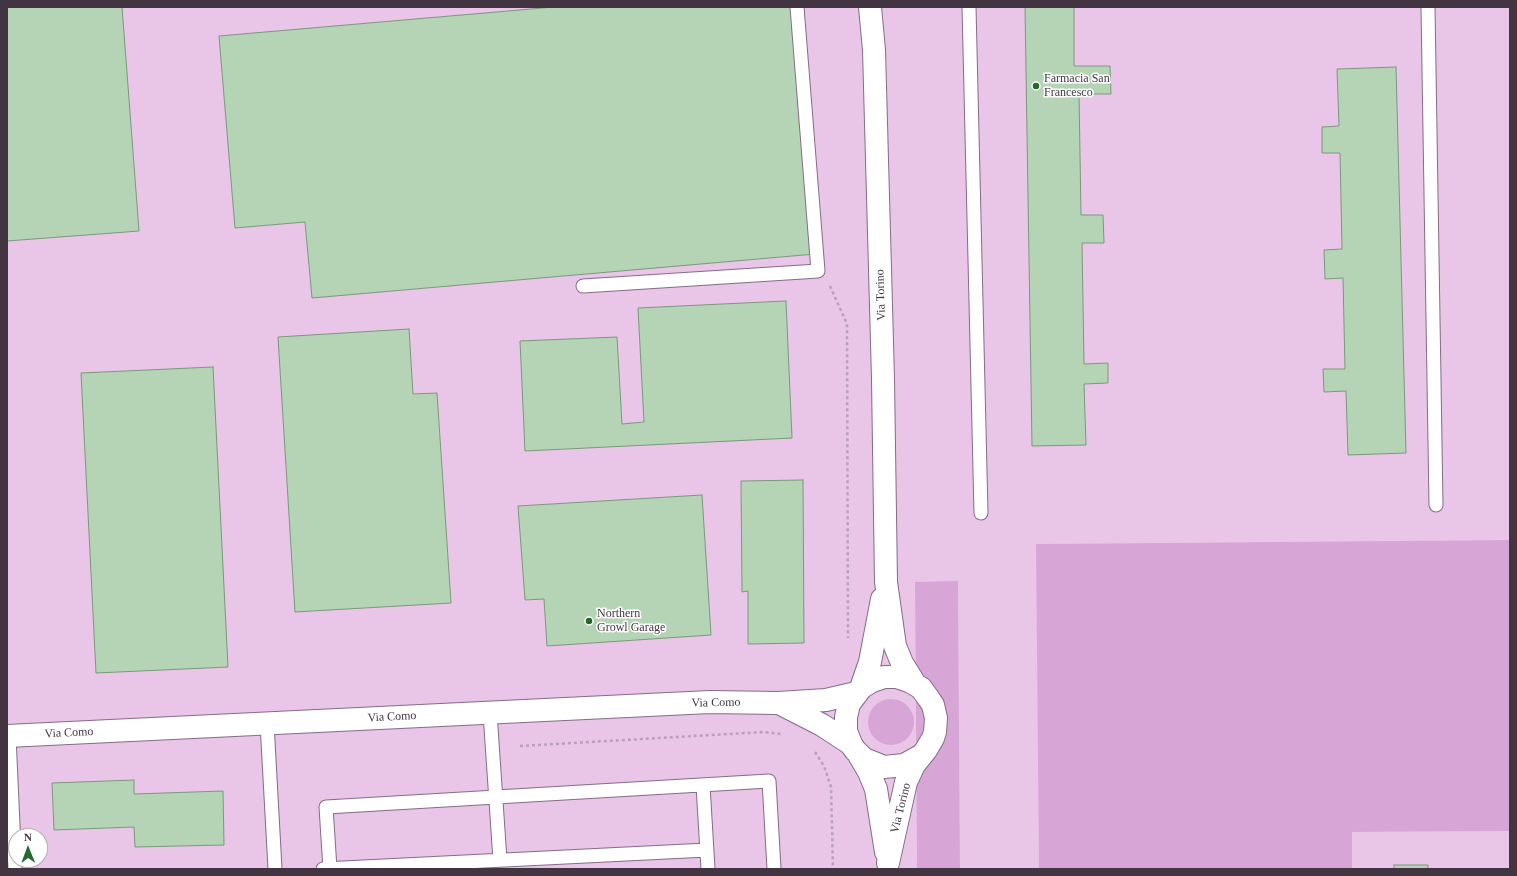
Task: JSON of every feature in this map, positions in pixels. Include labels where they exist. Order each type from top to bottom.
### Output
[{"type":"street","name":"Via Torino","points":[[870,7],[874,50],[883,379],[886,582],[895,646],[902,663],[915,684]]},
{"type":"street","name":"Via Torino","points":[[886,582],[870,662],[858,690],[849,704],[846,717],[846,731],[869,772],[876,789],[888,866]]},
{"type":"street","name":"Via Torino","points":[[858,690],[872,681],[891,677],[904,679],[921,688],[935,711],[935,732],[933,738],[914,765],[906,782],[888,866]]},
{"type":"street","name":"Via Como","points":[[8,736],[710,702],[778,703],[826,700],[858,690]]},
{"type":"street","name":"Via Como","points":[[778,703],[822,725],[855,749]]},
{"type":"street","name":"Via Torino","points":[[855,749],[864,759],[877,765],[890,767],[904,765],[922,755]]},
{"type":"lane","points":[[583,286],[818,271],[797,7]]},
{"type":"lane","points":[[969,7],[981,513]]},
{"type":"lane","points":[[1428,7],[1436,505]]},
{"type":"lane","points":[[490,713],[500,860]]},
{"type":"lane","points":[[267,723],[275,869]]},
{"type":"lane","points":[[8,736],[15,869]]},
{"type":"lane","points":[[330,869],[326,807],[769,780],[774,869]]},
{"type":"lane","points":[[703,785],[708,869]]},
{"type":"lane","points":[[323,869],[707,850]]},
{"type":"path","points":[[846,479],[848,643]]},
{"type":"path","points":[[520,746],[764,732],[783,734]]},
{"type":"path","points":[[811,748],[824,766],[831,787],[834,869]]},
{"type":"shaded area","points":[[7,7],[1510,7],[1510,540],[1037,544],[1039,869],[960,869],[958,582],[915,582],[917,869],[7,869]]},
{"type":"shaded area","points":[[1510,540],[1510,831],[1352,832],[1352,869],[1039,869],[1036,544]]},
{"type":"shaded area","points":[[958,581],[960,869],[917,869],[915,582]]},
{"type":"shaded area","points":[[891,699],[904,703],[910,709],[914,722],[910,735],[904,741],[891,745],[878,741],[872,735],[868,722],[872,709],[878,703]]},
{"type":"shaded area","points":[[1510,831],[1510,869],[1352,869],[1352,832]]},
{"type":"building","points":[[7,7],[122,7],[139,231],[7,241]]},
{"type":"building","points":[[554,7],[793,7],[815,254],[312,298],[305,222],[235,228],[219,36]]},
{"type":"building","points":[[1025,7],[1074,7],[1074,66],[1110,66],[1111,94],[1079,94],[1081,215],[1103,215],[1104,243],[1082,243],[1084,364],[1108,363],[1108,383],[1084,384],[1086,445],[1032,446]]},
{"type":"building","points":[[1396,67],[1406,453],[1348,455],[1346,391],[1324,392],[1323,369],[1345,369],[1343,278],[1325,279],[1324,250],[1342,249],[1340,153],[1322,153],[1322,127],[1339,126],[1337,69]]},
{"type":"building","points":[[786,301],[792,438],[525,451],[520,341],[617,337],[622,424],[644,422],[638,308]]},
{"type":"building","points":[[409,329],[413,394],[437,393],[451,603],[295,612],[278,337]]},
{"type":"building","points":[[213,367],[228,667],[96,673],[81,373]]},
{"type":"building","points":[[803,480],[804,643],[748,644],[748,591],[742,592],[741,481]]},
{"type":"building","points":[[702,495],[711,635],[547,646],[544,599],[525,600],[518,506]]},
{"type":"building","points":[[134,780],[134,794],[223,791],[224,845],[135,847],[134,827],[54,830],[52,783]]},
{"type":"building","points":[[1394,865],[1428,865],[1428,869],[1394,869]]},
{"type":"place","name":"Farmacia San Francesco","points":[[1036,86]]},
{"type":"place","name":"Northern Growl Garage","points":[[589,621]]}]
